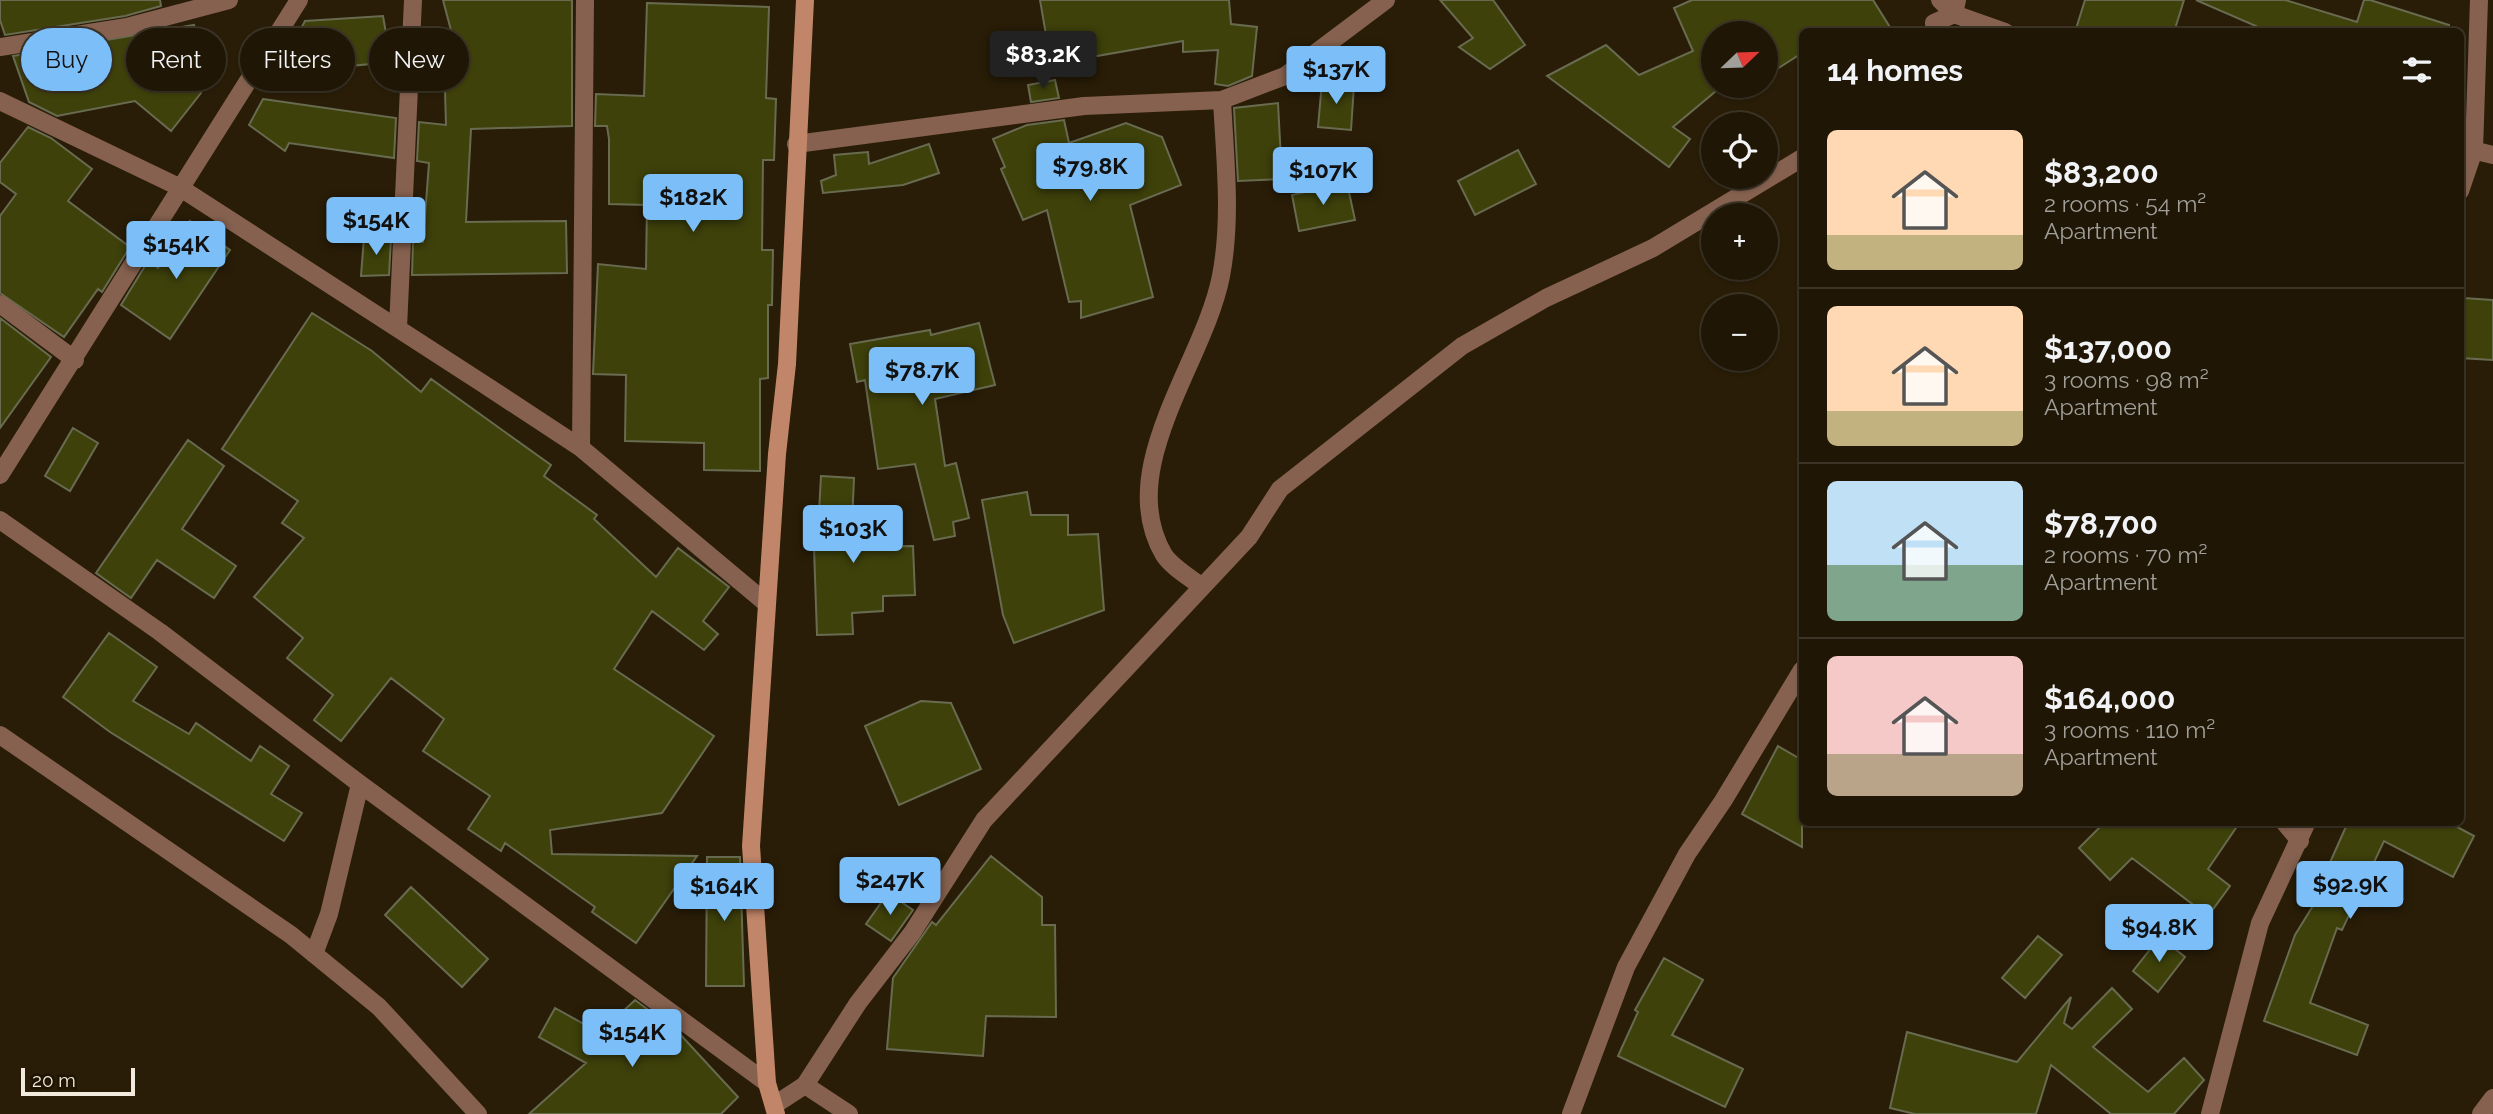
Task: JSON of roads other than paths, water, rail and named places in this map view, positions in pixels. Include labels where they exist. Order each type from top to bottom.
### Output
[{"type":"main road","points":[[776,1109],[767,1083],[751,846],[766,603],[787,364],[805,0]]},
{"type":"street","points":[[0,47],[127,27],[229,0]]},
{"type":"street","points":[[0,475],[75,360],[178,187],[299,0]]},
{"type":"street","points":[[398,328],[413,0]]},
{"type":"street","points":[[580,448],[585,0]]},
{"type":"street","points":[[796,144],[1084,106],[1222,100],[1285,76],[1386,0]]},
{"type":"street","points":[[1940,0],[1997,28]]},
{"type":"street","points":[[2464,167],[2479,0]]},
{"type":"street","points":[[1934,28],[1955,7]]},
{"type":"street","points":[[1200,586],[1166,558],[1154,533],[1147,506],[1149,479],[1167,418],[1196,351],[1220,278],[1227,218],[1222,100]]},
{"type":"street","points":[[0,101],[178,187],[398,328],[580,448],[766,603]]},
{"type":"street","points":[[2467,149],[2493,155]]},
{"type":"street","points":[[776,1109],[805,1085],[858,1003],[912,933],[984,820],[1200,586],[1249,537],[1280,489],[1462,346],[1546,298],[1653,248],[1799,160]]},
{"type":"street","points":[[0,304],[75,360]]},
{"type":"street","points":[[0,520],[160,632],[360,784],[767,1083]]},
{"type":"street","points":[[1571,1114],[1626,967],[1687,854],[1723,801],[1799,675]]},
{"type":"street","points":[[0,735],[314,954],[379,1007],[478,1114]]},
{"type":"street","points":[[314,954],[329,914],[360,784]]},
{"type":"street","points":[[2287,826],[2300,841]]},
{"type":"street","points":[[2210,1114],[2260,923],[2306,826]]},
{"type":"street","points":[[805,1085],[849,1114]]},
{"type":"street","points":[[2481,1114],[2493,1098]]}]
